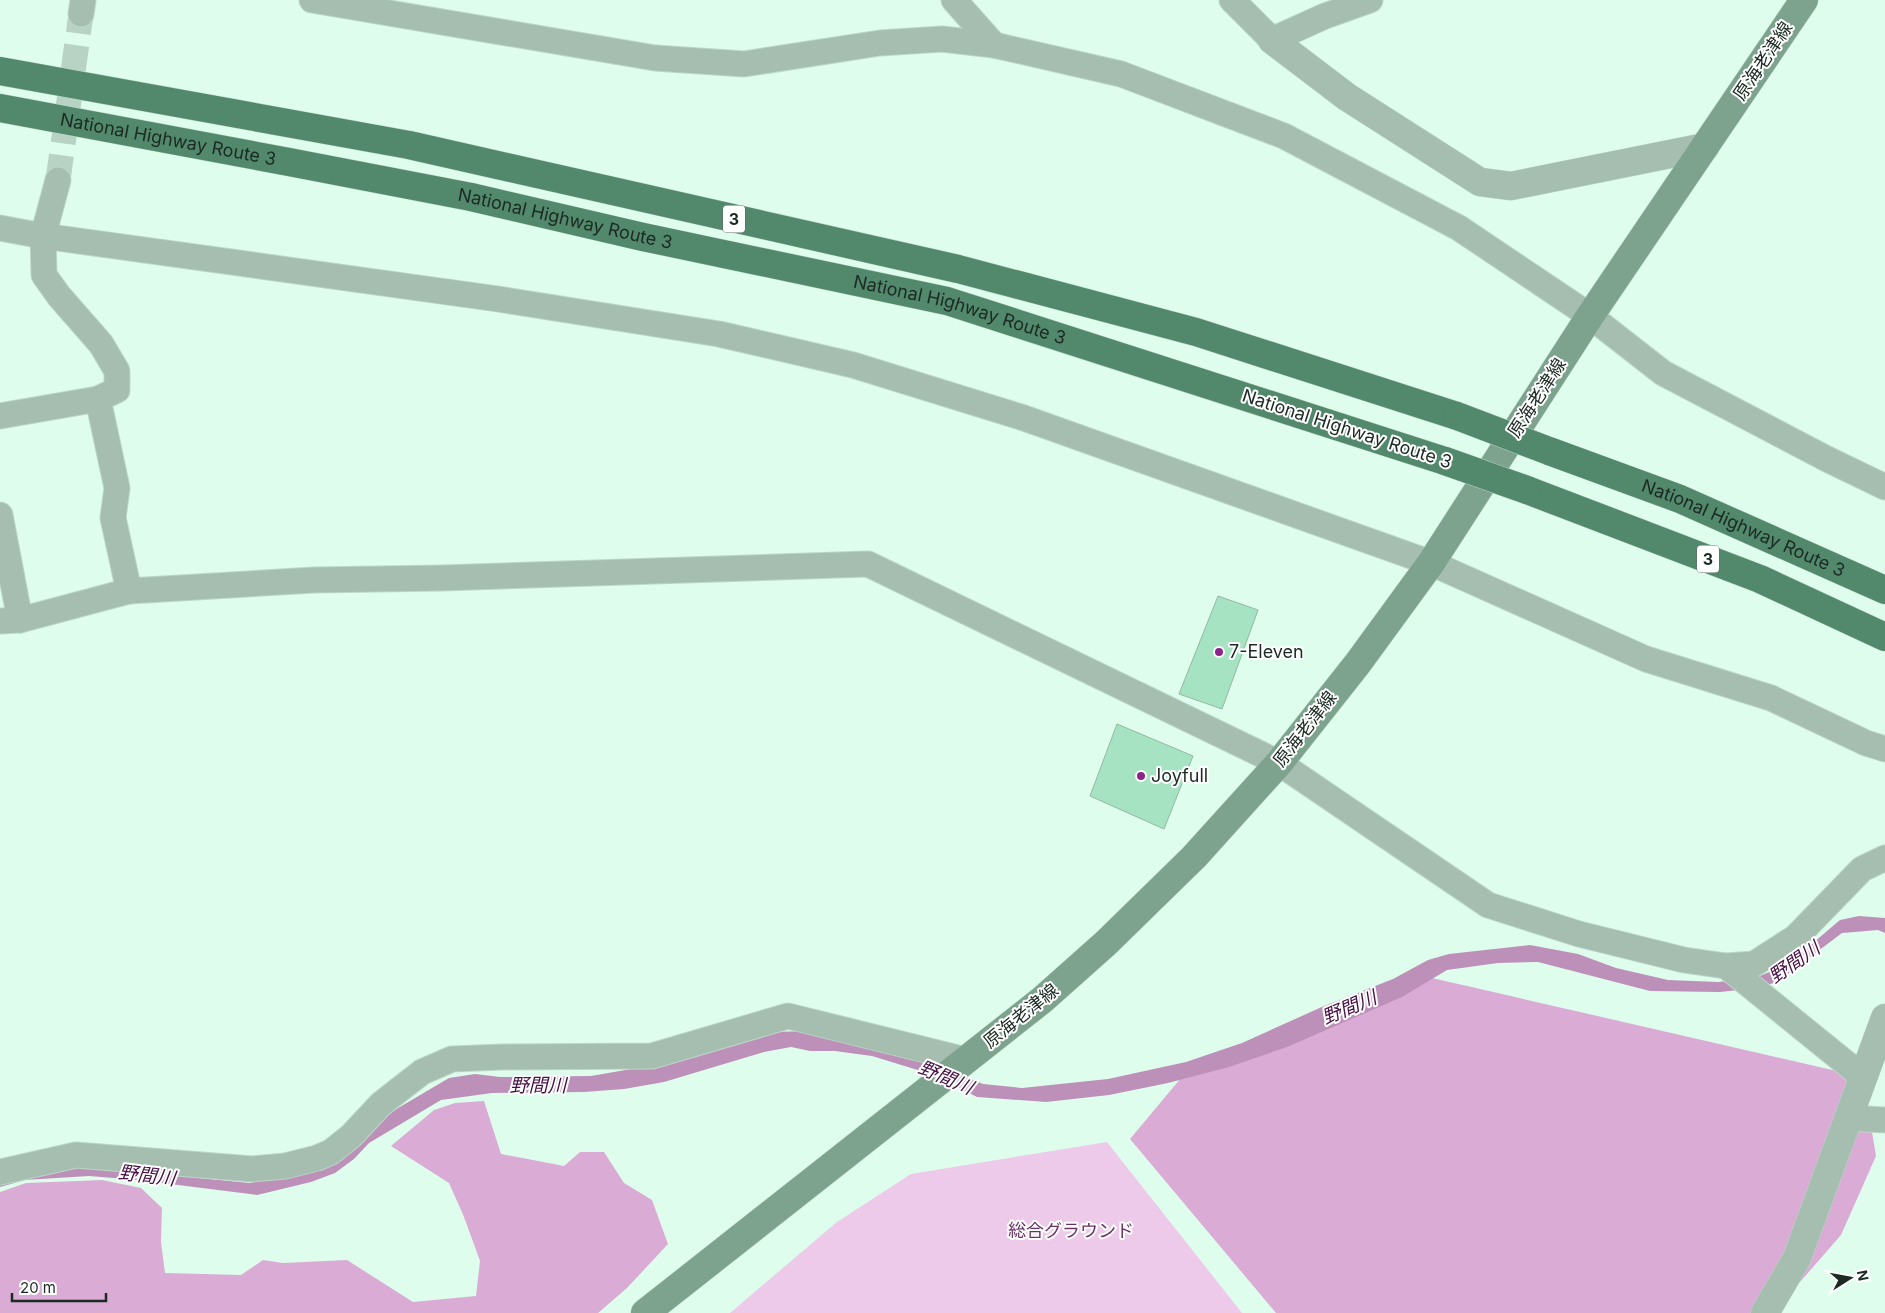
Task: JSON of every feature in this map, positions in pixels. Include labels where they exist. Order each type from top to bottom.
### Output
[{"type":"highway","name":"National Highway Route 3","points":[[0,71],[409,145],[958,269],[1196,332],[1457,416],[1680,499],[1885,590]]},
{"type":"highway","name":"National Highway Route 3","points":[[0,108],[471,197],[643,237],[947,301],[1445,461],[1527,490],[1760,579],[1885,637]]},
{"type":"main road","name":"原海老津線","points":[[645,1313],[1042,1000],[1106,943],[1194,856],[1279,763],[1358,663],[1431,563],[1590,316],[1804,0]]},
{"type":"street","points":[[312,0],[655,58],[744,64],[880,43],[942,38],[994,45],[1121,74],[1284,136],[1459,228],[1590,316],[1663,373],[1827,459],[1885,486]]},
{"type":"street","points":[[954,0],[994,45]]},
{"type":"street","points":[[1232,0],[1272,40],[1347,97],[1480,182],[1511,186],[1705,147]]},
{"type":"street","points":[[1272,40],[1325,16],[1370,0]]},
{"type":"street","points":[[0,416],[98,399],[116,390],[117,371],[101,344],[58,296],[44,275],[43,236],[58,180]]},
{"type":"street","points":[[0,228],[43,236],[498,299],[719,334],[853,365],[1024,418],[1431,563],[1646,659],[1771,698],[1866,743],[1885,749]]},
{"type":"street","points":[[98,399],[117,488],[113,518],[128,591]]},
{"type":"street","points":[[0,515],[10,620],[128,591],[314,580],[452,578],[868,564],[1279,763],[1488,905],[1579,934],[1684,960],[1726,966],[1754,964],[1796,937],[1862,869],[1885,858]]},
{"type":"street","points":[[1726,966],[1863,1077]]},
{"type":"street","points":[[0,1172],[76,1156],[252,1169],[285,1166],[317,1158],[331,1152],[351,1136],[381,1104],[422,1072],[452,1059],[652,1056],[788,1016],[966,1060]]},
{"type":"street","points":[[1765,1313],[1797,1258],[1885,1018]]},
{"type":"street","points":[[1848,1118],[1885,1120]]},
{"type":"green space","name":"総合グラウンド","points":[[1107,1142],[1242,1313],[730,1313],[837,1222],[911,1174]]},
{"type":"shaded area","points":[[1432,978],[1863,1077],[1876,1156],[1841,1235],[1773,1313],[1276,1313],[1130,1139],[1186,1072]]},
{"type":"shaded area","points":[[484,1101],[501,1154],[564,1166],[580,1152],[604,1152],[624,1183],[652,1200],[668,1244],[627,1288],[598,1313],[0,1313],[0,1192],[26,1183],[102,1180],[141,1188],[162,1208],[161,1242],[165,1273],[241,1275],[263,1260],[283,1263],[347,1260],[413,1302],[476,1296],[480,1261],[449,1183],[391,1146],[434,1110],[455,1103]]},
{"type":"water","name":"野間川","points":[[1859,916],[1885,918],[1885,933],[1878,930],[1842,933],[1777,982],[1756,988],[1720,992],[1650,991],[1538,962],[1498,963],[1447,970],[1402,997],[1287,1047],[1229,1067],[1168,1083],[1109,1095],[1046,1102],[977,1097],[934,1075],[872,1056],[835,1051],[810,1051],[791,1047],[764,1052],[664,1082],[624,1089],[584,1092],[492,1093],[441,1100],[369,1143],[354,1159],[335,1173],[311,1182],[257,1195],[138,1180],[89,1176],[25,1180],[0,1187],[0,1178],[66,1165],[250,1183],[298,1173],[371,1124],[449,1078],[475,1074],[500,1077],[591,1076],[683,1060],[770,1032],[808,1031],[905,1051],[983,1084],[1022,1088],[1108,1079],[1186,1062],[1242,1043],[1324,1006],[1393,979],[1428,960],[1449,954],[1530,945],[1578,954],[1616,968],[1668,980],[1718,982],[1755,978],[1774,970],[1800,954],[1840,920]]},
{"type":"building","name":"7-Eleven","points":[[1218,596],[1258,610],[1222,709],[1179,694]]},
{"type":"building","name":"Joyfull","points":[[1117,724],[1193,756],[1164,829],[1090,796]]},
{"type":"tunnel","points":[[58,180],[81,14]]},
{"type":"place","name":"7-Eleven","points":[[1219,652]]},
{"type":"place","name":"Joyfull","points":[[1141,776]]}]
